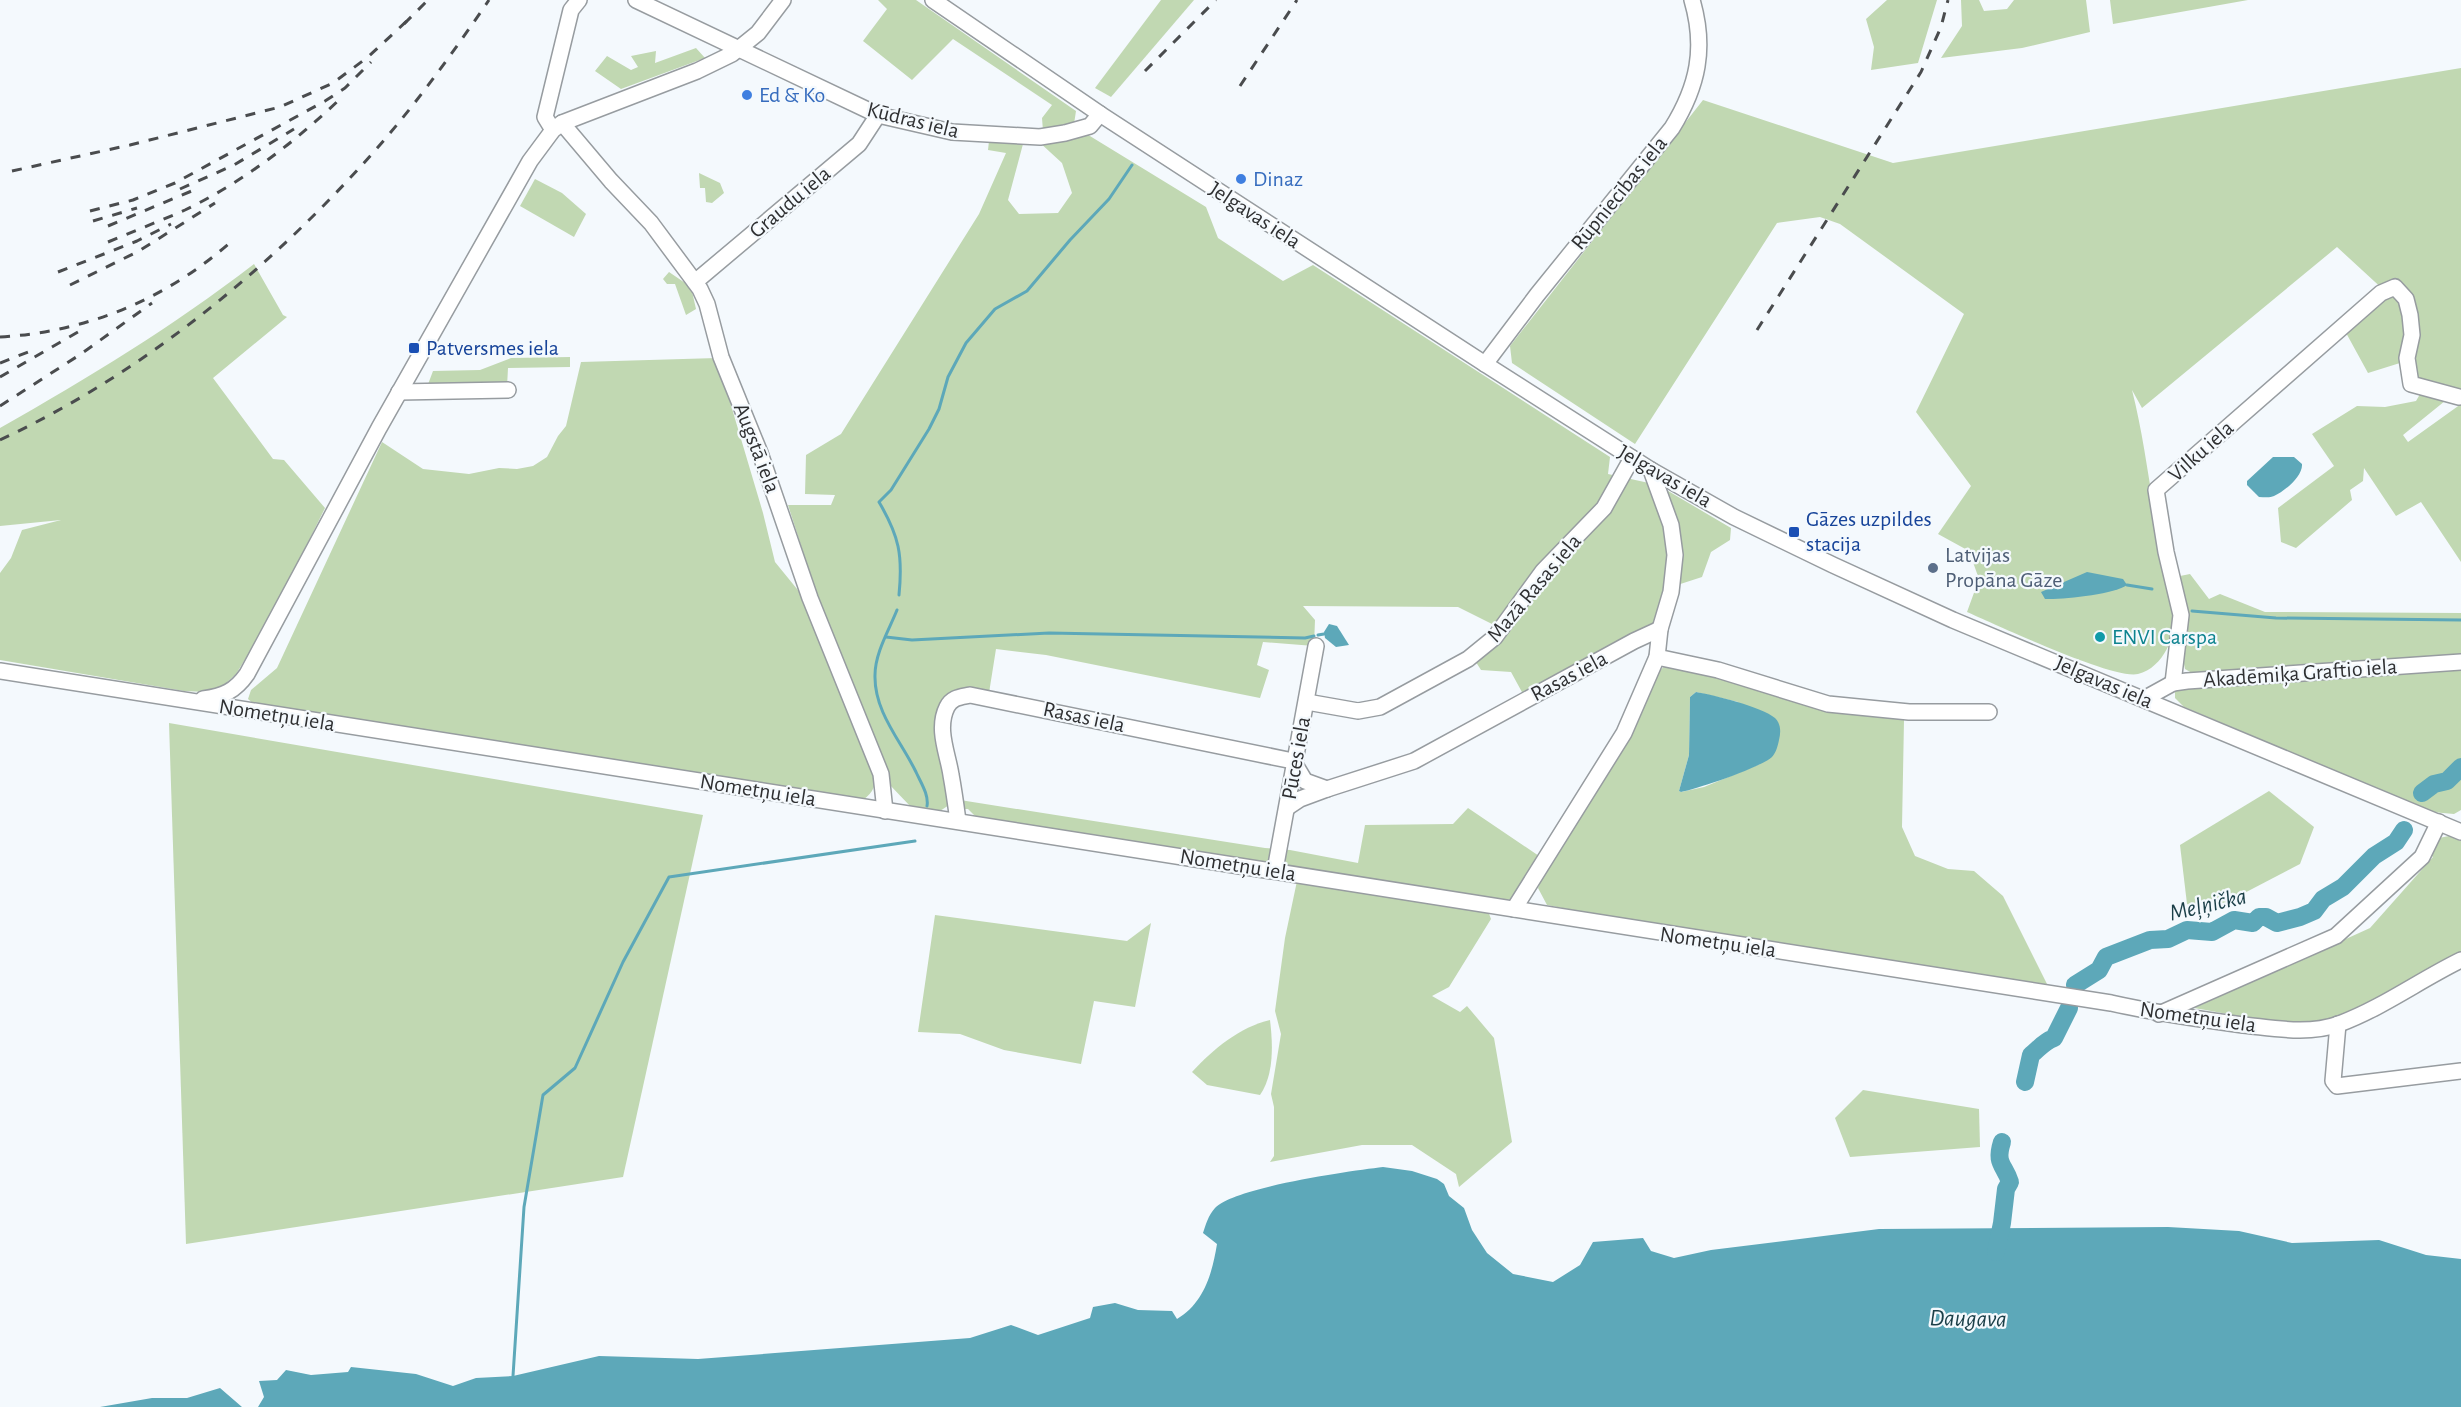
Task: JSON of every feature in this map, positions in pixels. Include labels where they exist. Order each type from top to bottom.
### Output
[{"type":"street","points":[[558,126],[545,117],[571,10],[579,0]]},
{"type":"street","name":"Kūdras iela","points":[[636,0],[878,115],[952,132],[1040,137],[1065,134],[1090,126],[1100,114]]},
{"type":"street","points":[[190,700],[230,693],[248,674],[399,392],[530,161],[558,126],[717,64],[739,50],[758,33],[783,0]]},
{"type":"street","name":"Jelgavas iela","points":[[933,0],[1100,114],[1485,364],[1651,470],[1734,517],[1953,620],[2449,827]]},
{"type":"street","name":"Rūpniecības iela","points":[[1485,364],[1672,128],[1682,112],[1690,94],[1699,59],[1698,23],[1692,0]]},
{"type":"street","name":"Graudu iela","points":[[695,282],[859,144],[878,115]]},
{"type":"street","name":"Augstā iela","points":[[558,126],[651,223],[695,282],[707,304],[721,357],[760,453],[810,598],[881,774],[885,811]]},
{"type":"street","name":"Vilku iela","points":[[2173,683],[2181,615],[2166,552],[2156,490],[2381,293],[2395,287],[2406,299],[2410,315],[2412,335],[2407,358],[2411,384],[2459,397]]},
{"type":"street","points":[[399,392],[508,390]]},
{"type":"street","name":"Mazā Rasas iela","points":[[1307,702],[1358,711],[1380,706],[1468,659],[1495,638],[1543,571],[1604,508],[1632,458]]},
{"type":"street","points":[[1514,909],[1624,733],[1657,657],[1660,629],[1671,592],[1675,555],[1671,525],[1651,470]]},
{"type":"street","name":"Rasas iela","points":[[1288,807],[1300,799],[1327,789],[1414,761],[1660,629]]},
{"type":"street","name":"Pūces iela","points":[[1275,870],[1288,807],[1293,761],[1307,702],[1316,646]]},
{"type":"street","points":[[1657,657],[1718,670],[1828,704],[1909,712],[1989,712]]},
{"type":"street","name":"Akadēmiķa Graftio iela","points":[[2144,699],[2173,683],[2461,662]]},
{"type":"street","name":"Nometņu iela","points":[[0,671],[885,811],[1275,870],[1626,928],[2111,1003],[2159,1014],[2296,1030],[2338,1024],[2379,1005],[2461,960]]},
{"type":"street","name":"Rasas iela","points":[[958,822],[951,773],[944,750],[943,723],[947,707],[955,698],[963,696],[988,697],[1293,761]]},
{"type":"street","points":[[1293,761],[1305,781],[1327,789]]},
{"type":"street","points":[[2159,1014],[2336,936],[2422,857],[2461,817]]},
{"type":"street","points":[[2338,1024],[2333,1081],[2337,1086],[2461,1071]]},
{"type":"green space","points":[[878,0],[916,0],[1076,111],[1074,124],[1043,131],[1042,118],[1052,105],[953,39],[912,80],[863,41],[887,9]]},
{"type":"green space","points":[[1161,0],[1194,0],[1111,97],[1095,88]]},
{"type":"green space","points":[[1887,0],[1937,0],[1918,63],[1871,70],[1874,47],[1866,19]]},
{"type":"green space","points":[[1961,0],[1979,0],[1984,11],[2007,9],[2014,0],[2086,0],[2090,32],[2022,48],[1941,58],[1962,26]]},
{"type":"green space","points":[[2110,0],[2248,0],[2113,24]]},
{"type":"green space","points":[[696,48],[705,58],[621,89],[595,71],[607,56],[631,70],[638,67],[631,56],[656,51],[655,63]]},
{"type":"green space","points":[[2461,68],[2461,388],[2403,435],[2408,442],[2461,404],[2461,562],[2421,502],[2396,516],[2364,468],[2363,481],[2350,490],[2352,500],[2296,548],[2281,542],[2278,508],[2334,466],[2312,434],[2357,406],[2385,407],[2416,401],[2426,384],[2400,363],[2368,373],[2345,331],[2387,293],[2337,247],[2142,408],[2132,390],[2161,546],[2176,600],[2176,618],[2168,648],[2155,664],[2138,674],[2125,674],[2105,669],[1967,612],[1979,579],[1969,551],[1938,534],[1971,486],[1916,412],[1964,314],[1840,224],[1820,217],[1777,223],[1635,444],[1512,363],[1510,346],[1703,100],[1893,163]]},
{"type":"green space","points":[[1085,133],[1206,207],[1218,238],[1283,281],[1313,265],[1610,457],[1608,474],[1658,485],[1731,528],[1730,540],[1711,552],[1702,577],[1665,589],[1659,617],[1653,625],[1523,694],[1511,672],[1481,670],[1474,659],[1506,631],[1458,607],[1303,606],[1315,620],[1314,646],[1263,642],[1257,665],[1269,670],[1260,698],[1046,655],[996,649],[989,693],[945,703],[949,805],[940,811],[911,807],[888,783],[813,583],[788,505],[831,505],[835,495],[805,494],[806,455],[841,434],[979,214],[1006,153],[988,150],[989,141],[1023,144],[1008,200],[1019,214],[1058,213],[1072,193],[1062,163],[1038,141]]},
{"type":"green space","points":[[699,173],[720,183],[724,193],[712,203],[706,202],[705,188],[700,188]]},
{"type":"green space","points":[[535,179],[562,193],[586,214],[574,237],[520,206]]},
{"type":"green space","points":[[254,264],[283,315],[287,317],[213,378],[273,459],[284,460],[325,508],[271,617],[236,674],[224,685],[206,692],[184,691],[0,660],[0,573],[11,558],[22,530],[61,520],[0,526],[0,428],[130,350]]},
{"type":"green space","points":[[669,272],[691,287],[696,309],[686,315],[675,284],[667,284],[663,279]]},
{"type":"green space","points":[[570,357],[570,367],[508,368],[507,387],[427,387],[433,371],[480,370],[511,358]]},
{"type":"green space","points":[[717,358],[763,513],[775,562],[806,600],[876,771],[874,788],[863,800],[255,705],[248,699],[251,690],[277,668],[382,442],[423,469],[469,474],[499,468],[517,469],[533,466],[547,457],[566,426],[581,362]]},
{"type":"green space","points":[[2190,574],[2209,599],[2220,594],[2265,612],[2461,613],[2461,655],[2192,673],[2185,669],[2184,664],[2185,612],[2180,576]]},
{"type":"green space","points":[[1668,663],[1895,715],[1904,720],[1902,827],[1915,856],[1948,869],[1974,871],[2003,896],[2048,986],[1630,921],[1547,905],[1538,888],[1549,860],[1655,675]],"holes":[[[1696,692],[1738,702],[1760,764],[1704,787],[1679,791],[1689,755],[1690,697]]]},
{"type":"green space","points":[[2461,669],[2461,810],[2454,814],[2432,812],[2184,707],[2175,698],[2175,688]]},
{"type":"green space","points":[[169,723],[703,815],[623,1177],[186,1244]]},
{"type":"green space","points":[[2269,791],[2314,827],[2300,864],[2206,913],[2187,904],[2180,845]]},
{"type":"green space","points":[[960,800],[1290,850],[1358,863],[1365,825],[1453,824],[1468,808],[1539,856],[1516,897],[1505,901],[976,817],[968,809],[963,809]]},
{"type":"green space","points":[[2449,836],[2461,841],[2461,955],[2373,1004],[2317,1023],[2273,1022],[2194,1008],[2370,928],[2433,857],[2430,854],[2439,838]]},
{"type":"green space","points":[[1297,881],[1488,911],[1491,919],[1449,987],[1432,996],[1460,1012],[1467,1006],[1494,1038],[1512,1142],[1459,1187],[1456,1174],[1412,1145],[1362,1145],[1270,1162],[1274,1156],[1274,1107],[1271,1094],[1281,1034],[1275,1011],[1285,938]]},
{"type":"green space","points":[[935,915],[1127,941],[1151,923],[1135,1007],[1094,1001],[1081,1064],[1004,1050],[960,1034],[918,1032]]},
{"type":"green space","points":[[1270,1020],[1272,1049],[1270,1069],[1260,1095],[1207,1085],[1192,1072],[1209,1055],[1238,1033]]},
{"type":"green space","points":[[1863,1090],[1979,1109],[1980,1147],[1850,1157],[1835,1118]]},
{"type":"water","points":[[2273,457],[2294,457],[2302,464],[2302,469],[2283,491],[2272,497],[2259,497],[2247,485],[2247,481]]},
{"type":"water","points":[[2087,572],[2123,579],[2127,585],[2088,596],[2045,599],[2041,592]]},
{"type":"water","points":[[1329,624],[1337,626],[1349,645],[1336,647],[1325,638],[1324,632]]},
{"type":"water","points":[[1696,692],[1737,702],[1769,714],[1778,723],[1780,737],[1775,753],[1766,761],[1729,777],[1681,792],[1679,791],[1689,755],[1690,697]]},
{"type":"water","name":"Daugava","points":[[1383,1167],[1412,1171],[1437,1179],[1444,1184],[1449,1196],[1464,1208],[1472,1230],[1487,1253],[1513,1274],[1553,1282],[1580,1265],[1593,1242],[1643,1238],[1651,1251],[1674,1258],[1711,1250],[1879,1229],[2168,1227],[2239,1231],[2292,1243],[2379,1240],[2426,1255],[2461,1259],[2461,1407],[258,1407],[264,1397],[259,1381],[277,1380],[286,1370],[311,1375],[348,1372],[351,1367],[416,1374],[453,1386],[476,1378],[513,1376],[599,1356],[698,1359],[970,1338],[1011,1325],[1038,1335],[1090,1318],[1093,1307],[1115,1303],[1138,1310],[1172,1311],[1177,1319],[1194,1305],[1209,1277],[1217,1244],[1203,1233],[1215,1208],[1227,1200],[1268,1187]]},
{"type":"water","points":[[220,1388],[242,1407],[100,1407],[152,1398],[187,1398]]},
{"type":"waterway","points":[[899,595],[898,546],[891,525],[879,502],[891,490],[929,429],[939,409],[948,377],[966,343],[995,309],[1027,291],[1070,240],[1109,199],[1132,165]]},
{"type":"waterway","points":[[2127,585],[2152,589]]},
{"type":"waterway","points":[[897,610],[877,658],[876,689],[884,714],[924,789],[927,806]]},
{"type":"waterway","points":[[2192,611],[2276,618],[2461,620]]},
{"type":"waterway","points":[[886,637],[912,640],[1049,633],[1305,638],[1314,636]]},
{"type":"waterway","points":[[1318,635],[1324,634]]},
{"type":"waterway","name":"Meļņička","points":[[2422,793],[2434,784],[2447,781],[2461,767]]},
{"type":"waterway","name":"Meļņička","points":[[2075,985],[2099,970],[2106,957],[2150,940],[2168,939],[2187,930],[2212,932],[2234,920],[2253,923],[2259,917],[2266,917],[2277,923],[2314,911],[2323,899],[2343,887],[2374,856],[2396,842],[2404,830]]},
{"type":"waterway","points":[[513,1376],[524,1207],[543,1095],[575,1068],[623,962],[669,877],[915,841]]},
{"type":"waterway","name":"Meļņička","points":[[2025,1082],[2031,1055],[2054,1038],[2069,1008]]},
{"type":"waterway","name":"Meļņička","points":[[1996,1252],[2006,1189],[2010,1182],[2000,1160],[2002,1142]]},
{"type":"railway","points":[[404,24],[428,0]]},
{"type":"railway","points":[[0,440],[100,386],[148,354],[239,284],[282,246],[362,165],[396,126],[444,64],[489,0]]},
{"type":"railway","points":[[1145,71],[1216,0]]},
{"type":"railway","points":[[1240,86],[1297,0]]},
{"type":"railway","points":[[1757,330],[1921,72],[1941,27],[1948,0]]},
{"type":"railway","points":[[12,171],[130,145],[280,107],[333,83],[368,57],[409,19]]},
{"type":"railway","points":[[90,211],[133,200],[175,183],[325,101],[345,88],[371,62]]},
{"type":"railway","points":[[108,242],[185,210],[227,187],[268,160],[341,98]]},
{"type":"railway","points":[[180,189],[234,165],[294,129]]},
{"type":"railway","points":[[108,226],[194,190]]},
{"type":"railway","points":[[70,285],[139,251],[215,203]]},
{"type":"railway","points":[[93,221],[137,208]]},
{"type":"railway","points":[[58,272],[137,241],[171,224]]},
{"type":"railway","points":[[0,337],[65,328],[126,308],[155,295],[182,278],[209,260],[234,239]]},
{"type":"railway","points":[[0,406],[81,354],[152,303]]},
{"type":"railway","points":[[0,377],[83,329]]},
{"type":"railway","points":[[0,363],[28,352]]},
{"type":"place","name":"Ed & Ko","points":[[747,95]]},
{"type":"place","name":"Dinaz","points":[[1241,179]]},
{"type":"place","name":"Patversmes iela","points":[[414,348]]},
{"type":"place","name":"Gāzes uzpildes stacija","points":[[1794,532]]},
{"type":"place","name":"Latvijas Propāna Gāze","points":[[1933,568]]},
{"type":"place","name":"ENVI Carspa","points":[[2100,637]]}]
